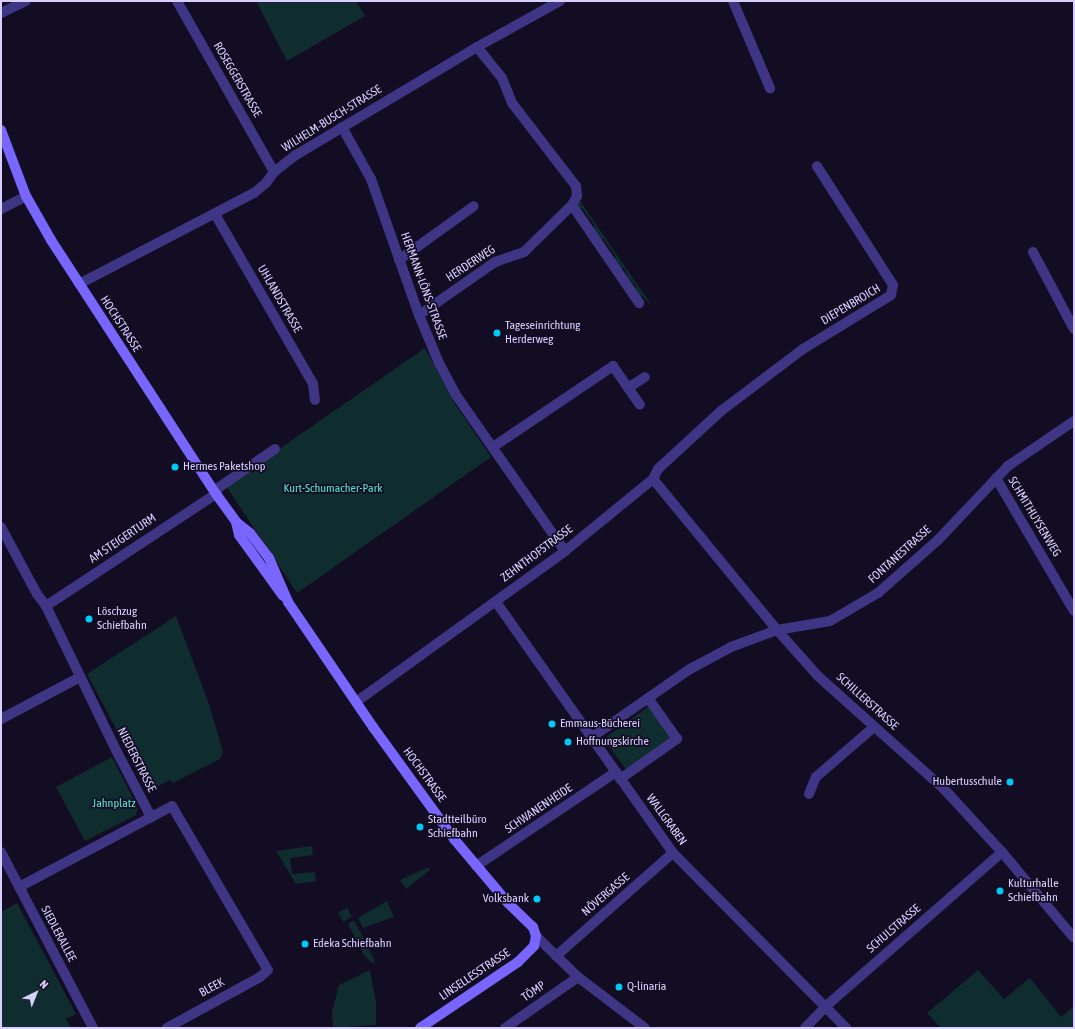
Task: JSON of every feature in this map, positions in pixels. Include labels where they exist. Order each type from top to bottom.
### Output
[{"type":"street","points":[[1,13],[26,1]]},
{"type":"street","name":"ROSEGGERSTRASSE","points":[[177,1],[274,172]]},
{"type":"street","name":"WILHELM-BUSCH-STRASSE","points":[[79,284],[254,193],[266,183],[274,172],[296,155],[477,47],[560,1]]},
{"type":"street","points":[[733,1],[770,88]]},
{"type":"street","points":[[477,47],[502,78],[512,103],[576,186],[577,196],[572,205],[639,303]]},
{"type":"street","name":"HERMANN-LÖNS-STRASSE","points":[[342,128],[371,179],[419,315],[432,347],[456,394],[565,551]]},
{"type":"street","name":"HOCHSTRASSE","points":[[1,130],[26,196],[79,284],[216,494],[236,522],[250,533],[269,558],[288,602],[356,702],[454,839],[508,903],[532,927],[536,936],[578,978],[645,1028]]},
{"type":"street","name":"DIEPENBROICH","points":[[721,411],[803,349],[891,295],[893,285],[817,166]]},
{"type":"street","points":[[1,209],[26,196]]},
{"type":"street","name":"HERDERWEG","points":[[419,315],[495,262],[524,252],[572,205]]},
{"type":"street","points":[[399,260],[474,206]]},
{"type":"street","name":"UHLANDSTRASSE","points":[[215,214],[313,384],[316,400]]},
{"type":"street","points":[[1033,252],[1074,329]]},
{"type":"street","points":[[492,447],[613,366],[640,405]]},
{"type":"street","points":[[628,388],[645,377]]},
{"type":"street","name":"ZEHNTHOFSTRASSE","points":[[356,702],[565,551],[653,479],[658,469],[721,411]]},
{"type":"street","name":"FONTANESTRASSE","points":[[592,737],[690,669],[731,646],[777,630],[830,621],[878,593],[938,540],[1008,466],[1074,421]]},
{"type":"street","name":"AM STEIGERTURM","points":[[46,606],[216,494],[218,488],[275,449]]},
{"type":"street","name":"SCHMITHUYSENWEG","points":[[996,478],[1074,611]]},
{"type":"street","name":"SCHILLERSTRASSE","points":[[653,479],[777,630],[818,676],[944,789],[1002,852],[1073,937]]},
{"type":"street","name":"NIEDERSTRASSE","points":[[1,527],[37,594],[46,606],[80,678],[151,816]]},
{"type":"street","name":"WALLGRABEN","points":[[496,602],[673,853],[846,1028]]},
{"type":"street","points":[[1,719],[80,678]]},
{"type":"street","name":"SCHWANENHEIDE","points":[[476,866],[677,739],[650,696]]},
{"type":"street","points":[[809,794],[816,777],[874,727]]},
{"type":"street","name":"BLEEK","points":[[151,816],[172,806],[268,970],[260,977],[167,1028]]},
{"type":"street","points":[[19,887],[151,816]]},
{"type":"street","name":"SIEDLERALLEE","points":[[1,852],[93,1028]]},
{"type":"street","name":"SCHULSTRASSE","points":[[805,1028],[825,1007],[1002,852]]},
{"type":"street","name":"NÖVERGASSE","points":[[556,956],[673,853]]},
{"type":"street","name":"LINSELLESSTRASSE","points":[[420,1028],[518,962],[534,946],[536,936]]},
{"type":"street","name":"TÖMP","points":[[505,1028],[578,978]]},
{"type":"green space","points":[[256,1],[356,1],[365,16],[287,61]]},
{"type":"green space","points":[[580,201],[650,303],[649,304],[642,295],[639,296],[634,289],[637,287],[629,279],[624,268],[621,270],[614,259],[616,257],[603,238],[600,240],[592,229],[595,226],[582,208],[579,209],[577,206]]},
{"type":"green space","name":"Kurt-Schumacher-Park","points":[[425,348],[455,404],[491,457],[297,593],[226,486]]},
{"type":"green space","name":"Jahnplatz","points":[[176,616],[209,704],[223,752],[220,759],[173,783],[170,780],[149,791],[87,674]]},
{"type":"green space","points":[[649,706],[672,738],[627,770],[604,739]]},
{"type":"green space","points":[[112,757],[138,808],[136,815],[85,841],[56,787]]},
{"type":"green space","points":[[312,846],[313,855],[290,858],[292,874],[315,872],[316,881],[296,884],[276,851]]},
{"type":"green space","points":[[429,867],[430,870],[406,889],[400,880]]},
{"type":"green space","points":[[387,901],[394,917],[363,928],[358,918]]},
{"type":"green space","points":[[17,903],[76,1014],[66,1019],[71,1028],[1,1028],[1,912]]},
{"type":"green space","points":[[347,908],[352,917],[343,922],[338,913]]},
{"type":"green space","points":[[354,920],[374,959],[375,965],[365,957],[348,924]]},
{"type":"green space","points":[[370,970],[376,1002],[376,1025],[333,1028],[332,1012],[339,985]]},
{"type":"green space","points":[[978,970],[1004,999],[1030,978],[1061,1017],[1074,1006],[1074,1028],[941,1028],[927,1013]]},
{"type":"place","name":"Tageseinrichtung Herderweg","points":[[497,333]]},
{"type":"place","name":"Hermes Paketshop","points":[[175,467]]},
{"type":"place","name":"Löschzug Schiefbahn","points":[[89,619]]},
{"type":"place","name":"Emmaus-Bücherei","points":[[552,724]]},
{"type":"place","name":"Hoffnungskirche","points":[[568,742]]},
{"type":"place","name":"Hubertusschule","points":[[1010,782]]},
{"type":"place","name":"Stadtteilbüro Schiefbahn","points":[[420,827]]},
{"type":"place","name":"Kulturhalle Schiefbahn","points":[[1000,891]]},
{"type":"place","name":"Volksbank","points":[[537,899]]},
{"type":"place","name":"Edeka Schiefbahn","points":[[305,944]]},
{"type":"place","name":"Q-linaria","points":[[619,987]]}]
